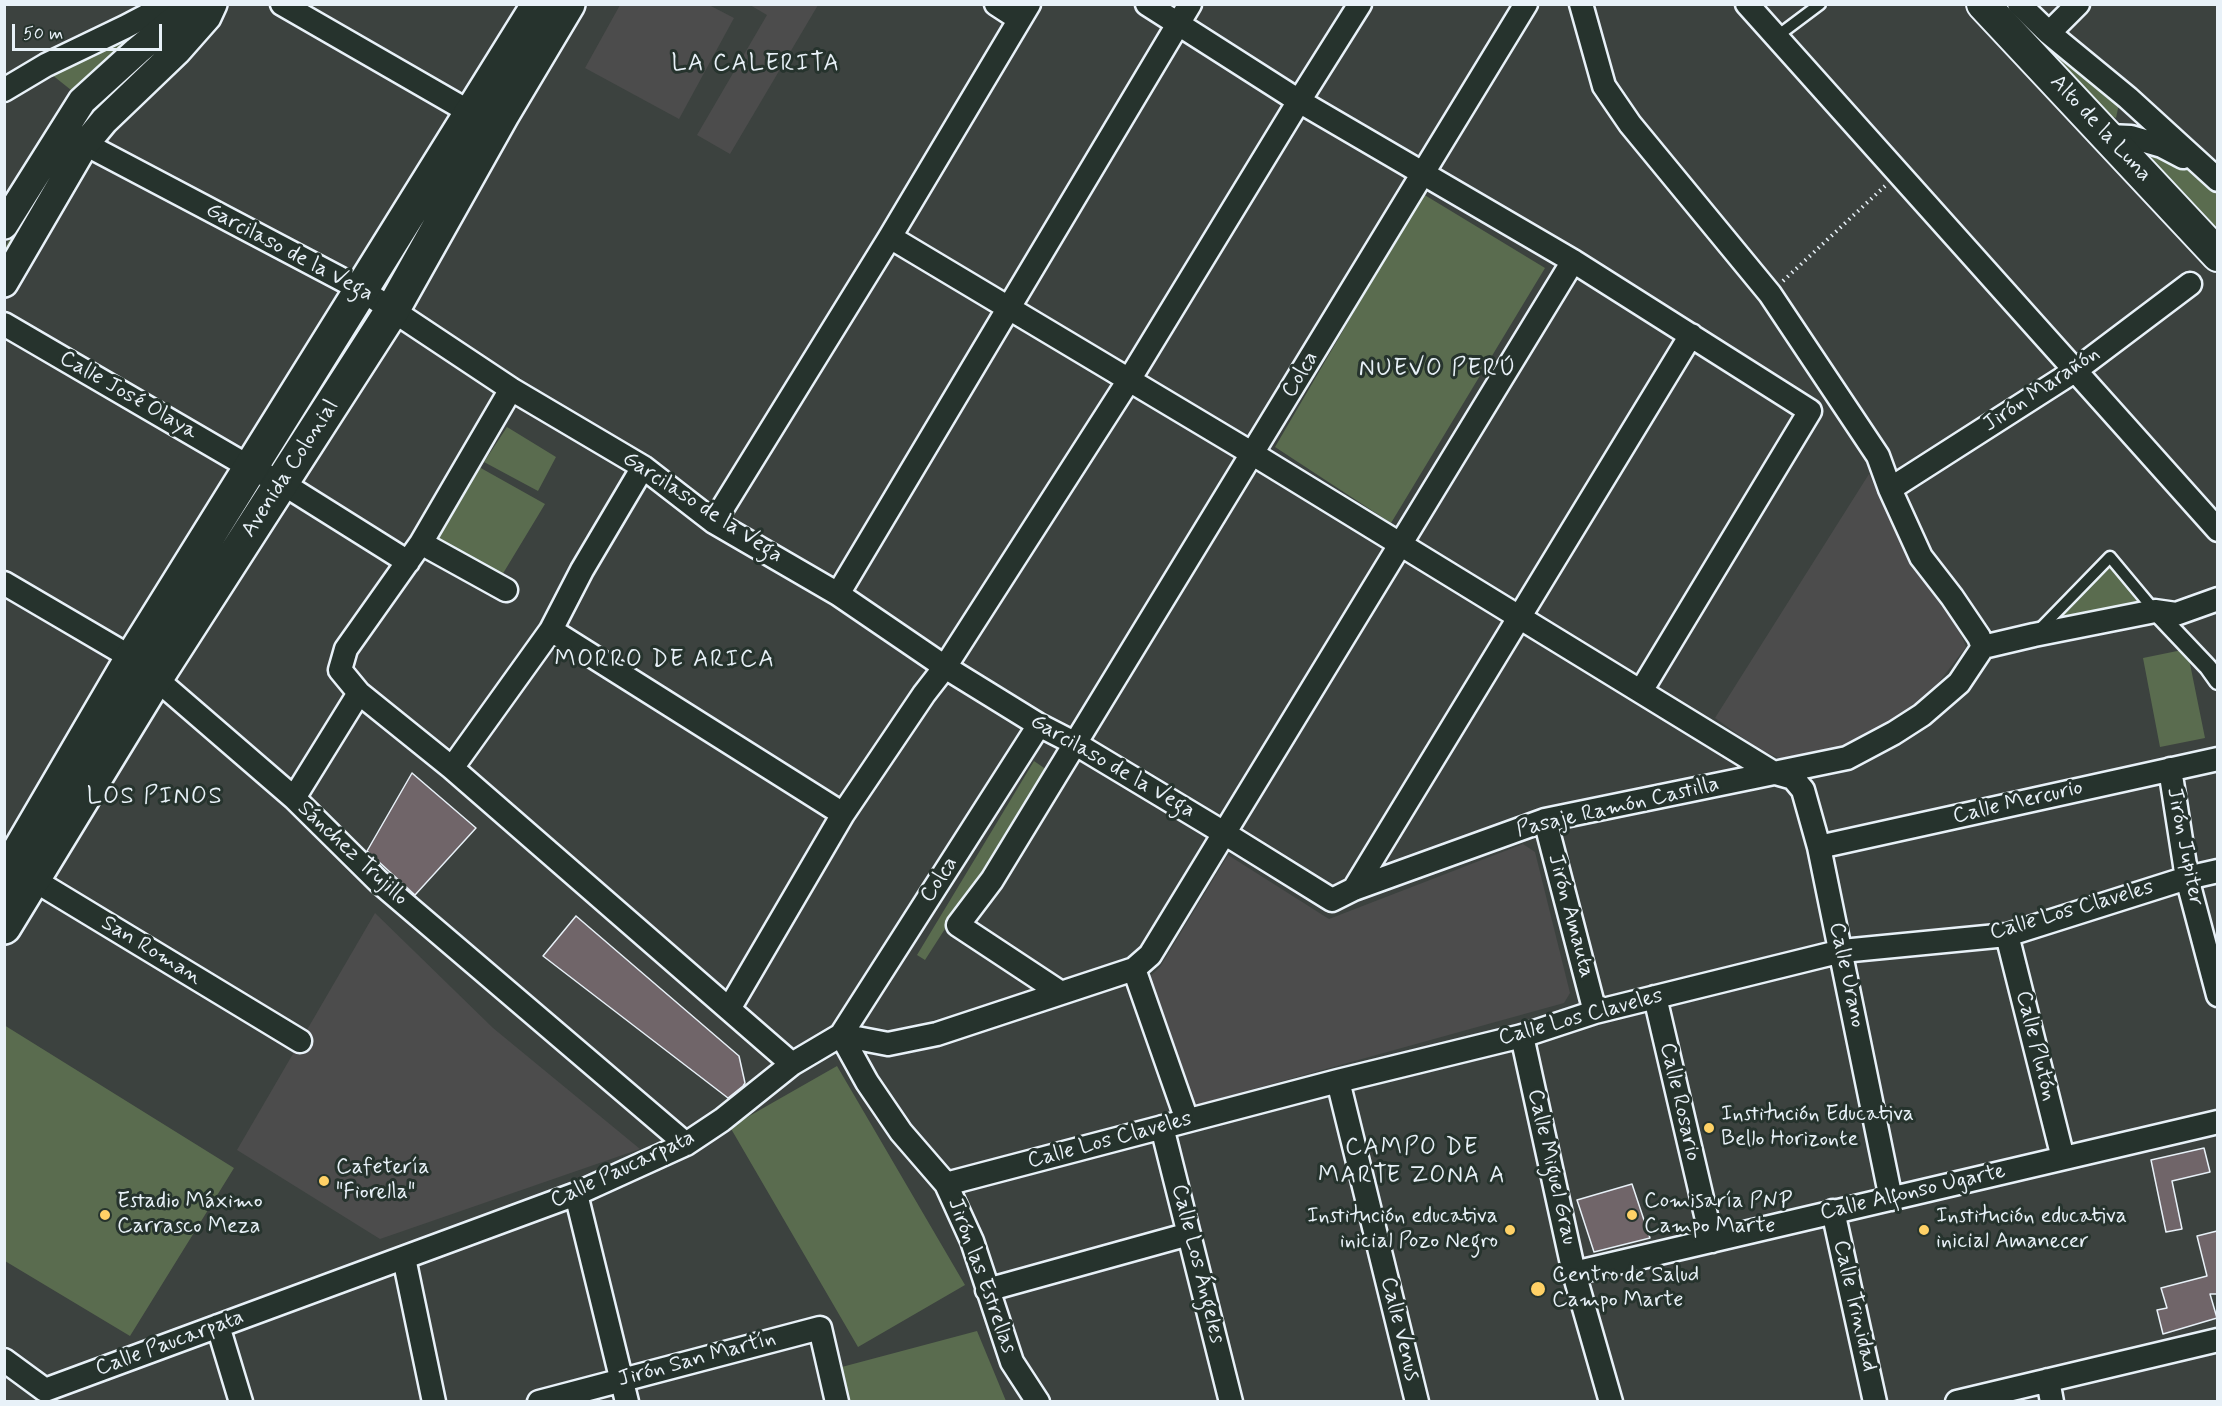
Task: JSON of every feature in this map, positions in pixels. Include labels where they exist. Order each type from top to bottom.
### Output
[{"type":"main road","name":"Avenida Colonial","points":[[4,927],[14,870],[144,668],[282,483],[393,309],[539,4]]},
{"type":"main road","name":"Avenida Colonial","points":[[144,668],[250,468],[362,290],[568,4]]},
{"type":"main road","name":"Alto de la Luna","points":[[1983,4],[2217,255]]},
{"type":"street","points":[[4,90],[46,65],[171,4]]},
{"type":"street","points":[[4,283],[74,138],[82,101],[185,11],[199,4]]},
{"type":"street","points":[[4,225],[74,138],[104,122],[177,51],[207,17],[213,4]]},
{"type":"street","points":[[282,4],[488,114]]},
{"type":"street","points":[[714,522],[890,237],[1024,12],[996,4]]},
{"type":"street","points":[[1147,4],[1299,101],[1573,261],[1810,411],[1641,691]]},
{"type":"street","points":[[837,594],[1190,4]]},
{"type":"street","points":[[729,1009],[843,814],[924,694],[945,667],[1129,380],[1360,4]]},
{"type":"street","name":"Colca","points":[[1061,993],[958,925],[992,880],[1076,744],[1526,4]]},
{"type":"street","points":[[1581,4],[1604,86],[1630,124],[1770,294],[1878,456],[1890,489],[1921,557],[1952,597],[1979,637],[1983,647],[2155,611],[2176,614],[2217,599]]},
{"type":"street","points":[[1747,4],[2217,530]]},
{"type":"street","points":[[2019,4],[2049,33],[2215,172]]},
{"type":"street","points":[[2049,33],[2078,4]]},
{"type":"street","points":[[2108,136],[2131,137],[2162,146],[2215,172]]},
{"type":"street","name":"Garcilaso de la Vega","points":[[74,138],[362,290],[510,388],[643,467],[714,522],[837,594],[945,667],[1332,900]]},
{"type":"street","name":"Calle Urano","points":[[890,237],[1400,543],[1519,619],[1772,772],[1793,778],[1803,790],[1819,847],[1891,1199]]},
{"type":"street","points":[[841,1035],[888,1044],[937,1034],[1134,969],[1150,956],[1573,261]]},
{"type":"street","name":"Jirón Marañón","points":[[1890,489],[2076,370],[2190,284]]},
{"type":"street","name":"Calle José Olaya","points":[[4,324],[250,468],[282,483],[408,562]]},
{"type":"street","points":[[1354,889],[1691,335]]},
{"type":"street","points":[[510,388],[421,543],[346,649],[339,670],[359,693],[452,768],[792,1064]]},
{"type":"street","points":[[452,768],[551,630],[582,570],[643,467]]},
{"type":"street","points":[[421,543],[506,590]]},
{"type":"street","name":"Sánchez Trujillo","points":[[4,583],[144,668],[294,798],[378,881],[686,1144]]},
{"type":"street","points":[[2155,611],[2208,667],[2217,681]]},
{"type":"street","points":[[551,630],[843,814]]},
{"type":"street","name":"Pasaje Ramón Castilla","points":[[1332,900],[1354,889],[1545,820],[1847,758],[1922,715],[1959,683],[1983,647]]},
{"type":"street","points":[[294,798],[359,693]]},
{"type":"street","name":"Colca","points":[[841,1035],[1040,725]]},
{"type":"street","name":"Calle Mercurio","points":[[1819,847],[2217,759]]},
{"type":"street","name":"Jirón Jupiter","points":[[2170,769],[2187,878],[2217,995]]},
{"type":"street","name":"Jirón Amauta","points":[[1545,820],[1595,1012]]},
{"type":"street","name":"San Roman","points":[[14,870],[300,1041]]},
{"type":"street","name":"Calle Los Claveles","points":[[946,1184],[1338,1081],[1522,1036],[1595,1012],[1842,951],[2007,935],[2187,878],[2217,871]]},
{"type":"street","name":"Calle Plutón","points":[[2007,935],[2063,1158]]},
{"type":"street","points":[[1134,969],[1187,1120]]},
{"type":"street","name":"Calle Rosario","points":[[1655,998],[1712,1241]]},
{"type":"street","name":"Calle Paucarpata","points":[[46,1396],[218,1326],[576,1194],[686,1144],[722,1120],[792,1064],[841,1035]]},
{"type":"street","name":"Jirón las Estrellas","points":[[841,1035],[867,1082],[901,1132],[946,1184],[972,1241],[1012,1362],[1038,1401]]},
{"type":"street","name":"Calle Miguel Grau","points":[[1522,1036],[1574,1273],[1611,1401]]},
{"type":"street","name":"Calle Venus","points":[[1338,1081],[1417,1401]]},
{"type":"street","name":"Calle Alfonso Ugarte","points":[[1574,1273],[2217,1122]]},
{"type":"street","name":"Calle Los Ángeles","points":[[1162,1127],[1231,1401]]},
{"type":"street","points":[[576,1194],[624,1391]]},
{"type":"street","name":"Calle Trinidad","points":[[1833,1211],[1875,1401]]},
{"type":"street","points":[[987,1290],[1189,1234]]},
{"type":"street","points":[[404,1258],[434,1401]]},
{"type":"street","points":[[218,1326],[241,1401]]},
{"type":"street","name":"Jirón San Martín","points":[[539,1401],[624,1391],[820,1328],[837,1401]]},
{"type":"street","points":[[1957,1401],[2050,1391],[2217,1340]]},
{"type":"street","points":[[4,1360],[46,1396]]},
{"type":"lane","points":[[1776,37],[1820,4]]},
{"type":"lane","points":[[2034,635],[2110,557],[2155,611]]},
{"type":"path","points":[[1770,294],[1899,174]]},
{"type":"shaded area","points":[[620,5],[709,5],[734,18],[679,119],[585,68]]},
{"type":"shaded area","points":[[750,5],[818,5],[730,154],[697,135],[767,15]]},
{"type":"shaded area","points":[[1869,474],[1912,568],[1952,614],[1966,647],[1939,682],[1899,717],[1838,752],[1817,757],[1779,758],[1760,750],[1715,718]]},
{"type":"shaded area","points":[[1523,844],[1535,852],[1570,993],[1564,1003],[1185,1108],[1143,983],[1160,967],[1228,855],[1329,919]]},
{"type":"shaded area","points":[[375,913],[493,1028],[640,1149],[380,1239],[237,1150]]},
{"type":"green space","points":[[1999,5],[2010,5],[2120,99],[2116,118],[2105,113]]},
{"type":"green space","points":[[131,33],[138,38],[71,90],[51,74]]},
{"type":"green space","points":[[2141,150],[2154,152],[2189,168],[2200,176],[2217,195],[2217,236],[2139,153]]},
{"type":"green space","points":[[53,165],[59,169],[5,262],[5,247]]},
{"type":"green space","points":[[1423,194],[1545,268],[1391,523],[1275,447]]},
{"type":"green space","points":[[365,307],[371,310],[277,463],[271,460]]},
{"type":"green space","points":[[507,427],[556,457],[538,491],[484,462]]},
{"type":"green space","points":[[479,467],[545,504],[493,590],[429,555]]},
{"type":"green space","points":[[2106,568],[2113,568],[2139,598],[2138,604],[2062,617],[2059,614]]},
{"type":"green space","points":[[2187,649],[2205,738],[2160,747],[2143,658]]},
{"type":"green space","points":[[1034,761],[1047,770],[925,960],[917,955]]},
{"type":"green space","name":"Estadio Máximo Carrasco Meza","points":[[4,1025],[234,1168],[130,1336],[5,1261]]},
{"type":"green space","points":[[837,1066],[965,1285],[858,1347],[730,1127]]},
{"type":"green space","points":[[977,1331],[1006,1401],[847,1401],[838,1368]]},
{"type":"building","points":[[412,773],[476,828],[415,895],[367,851]]},
{"type":"building","points":[[576,916],[739,1056],[745,1083],[743,1086],[728,1098],[543,956]]},
{"type":"building","points":[[2204,1148],[2210,1172],[2172,1181],[2182,1229],[2166,1232],[2151,1160]]},
{"type":"building","points":[[1632,1184],[1650,1238],[1594,1252],[1577,1200]]},
{"type":"building","points":[[2217,1231],[2217,1294],[2210,1294],[2217,1318],[2163,1334],[2157,1310],[2167,1308],[2161,1288],[2207,1276],[2197,1236]]},
{"type":"place","name":"Institución Educativa Bello Horizonte","points":[[1709,1128]]},
{"type":"place","name":"Cafetería \"Fiorella\"","points":[[324,1181]]},
{"type":"place","name":"Estadio Máximo Carrasco Meza","points":[[105,1215]]},
{"type":"place","name":"Comisaría PNP Campo Marte","points":[[1632,1215]]},
{"type":"place","name":"Institución educativa inicial Pozo Negro","points":[[1510,1230]]},
{"type":"place","name":"Institución educativa inicial Amanecer","points":[[1924,1230]]},
{"type":"place","name":"Centro de Salud Campo Marte","points":[[1538,1289]]},
{"type":"district","name":"LA CALERITA","points":[[756,65]]},
{"type":"district","name":"NUEVO PERÚ","points":[[1438,370]]},
{"type":"district","name":"MORRO DE ARICA","points":[[665,661]]},
{"type":"district","name":"LOS PINOS","points":[[155,798]]},
{"type":"district","name":"CAMPO DE MARTE ZONA A","points":[[1412,1163]]}]
